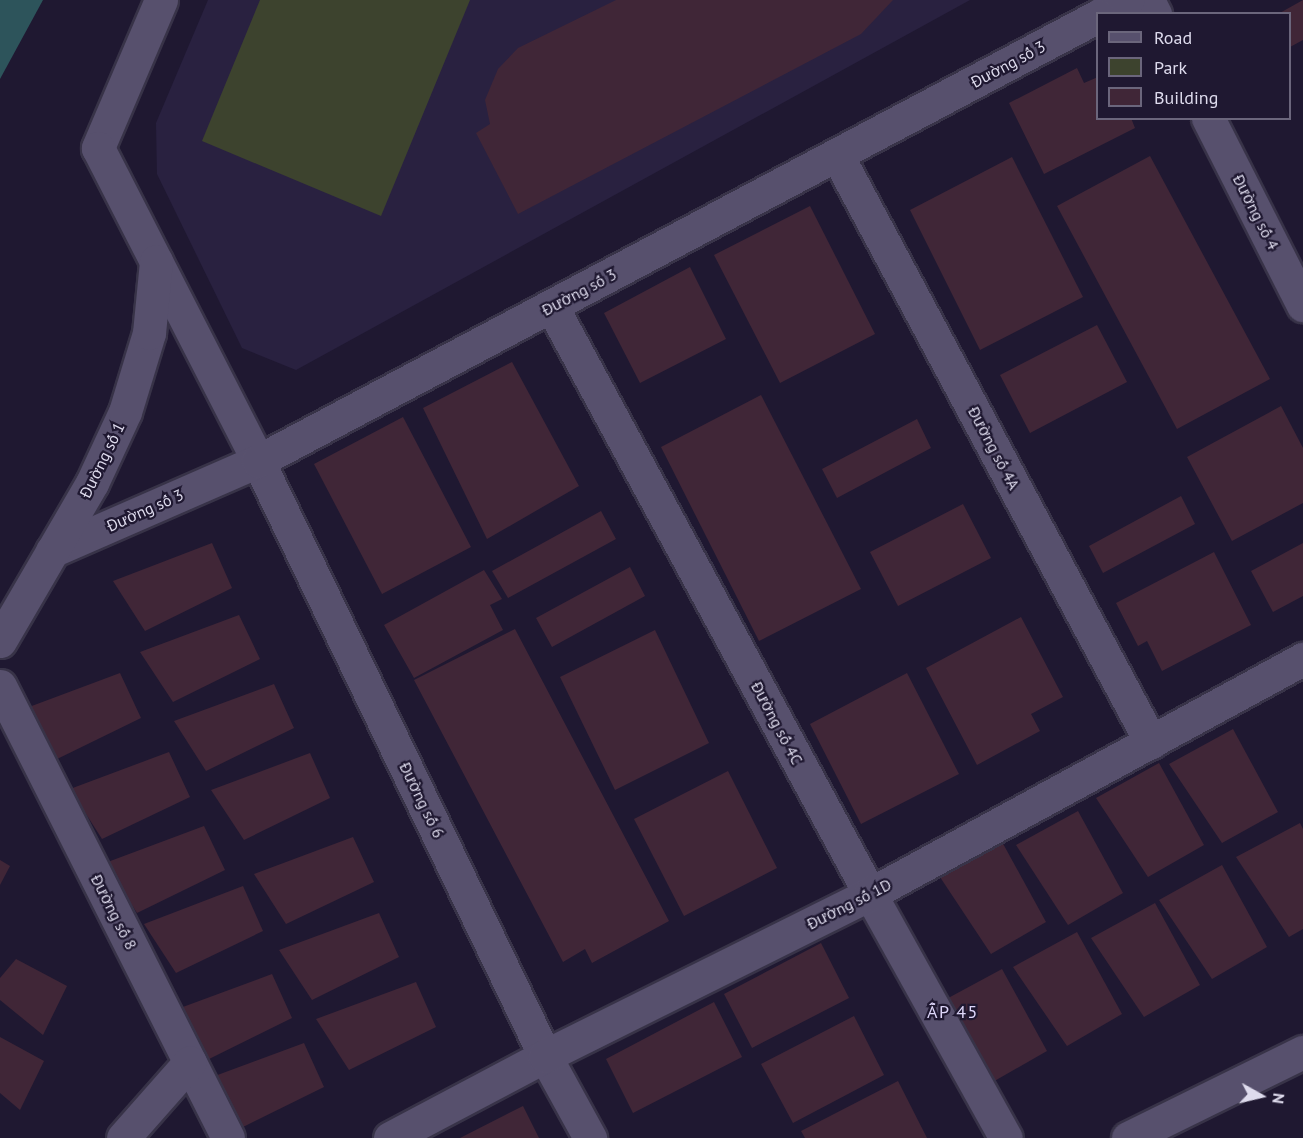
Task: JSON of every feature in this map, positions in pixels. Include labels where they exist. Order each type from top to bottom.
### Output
[{"type":"street","points":[[160,0],[99,148],[258,460]]},
{"type":"street","name":"Đường số 3","points":[[1104,12],[1126,0]]},
{"type":"street","name":"Đường số 3","points":[[52,551],[258,460],[552,307],[1096,17]]},
{"type":"street","name":"Đường số 4","points":[[1209,120],[1303,305]]},
{"type":"street","name":"Đường số 4A","points":[[837,155],[1151,742]]},
{"type":"street","name":"Đường số 1","points":[[0,641],[92,483],[125,412],[149,333],[156,261]]},
{"type":"street","name":"Đường số 4C","points":[[552,307],[870,894],[1006,1138]]},
{"type":"street","name":"Đường số 6","points":[[258,460],[545,1056],[590,1138]]},
{"type":"street","name":"Đường số 1D","points":[[390,1138],[545,1056],[870,894],[1303,659]]},
{"type":"street","name":"Đường số 8","points":[[0,686],[228,1138]]},
{"type":"street","points":[[1128,1138],[1303,1052]]},
{"type":"street","points":[[123,1138],[190,1062]]},
{"type":"shaded area","points":[[0,0],[43,0],[0,79]]},
{"type":"shaded area","points":[[208,0],[970,0],[296,370],[242,348],[157,174],[156,123]]},
{"type":"green space","points":[[260,0],[470,0],[381,216],[202,141]]},
{"type":"building","points":[[616,0],[893,0],[861,34],[518,214],[476,133],[490,124],[485,100],[498,69],[518,48]]},
{"type":"building","points":[[1303,0],[1303,40],[1291,46],[1291,12],[1282,12]]},
{"type":"building","points":[[1077,68],[1084,83],[1096,78],[1096,120],[1132,120],[1135,128],[1044,174],[1009,103]]},
{"type":"building","points":[[1150,156],[1270,379],[1177,429],[1057,206]]},
{"type":"building","points":[[1012,157],[1083,297],[980,350],[910,210]]},
{"type":"building","points":[[810,206],[875,334],[780,383],[714,255]]},
{"type":"building","points":[[690,267],[726,339],[640,383],[604,313]]},
{"type":"building","points":[[1097,325],[1127,382],[1030,433],[1000,375]]},
{"type":"building","points":[[512,362],[579,486],[487,539],[423,408]]},
{"type":"building","points":[[761,395],[861,589],[759,641],[661,447]]},
{"type":"building","points":[[1281,406],[1303,448],[1303,503],[1232,541],[1187,457]]},
{"type":"building","points":[[403,417],[471,547],[382,594],[314,464]]},
{"type":"building","points":[[917,419],[931,448],[837,498],[822,469]]},
{"type":"building","points":[[1181,496],[1195,524],[1103,573],[1089,546]]},
{"type":"building","points":[[963,504],[991,558],[898,606],[870,552]]},
{"type":"building","points":[[601,511],[616,539],[508,598],[492,571]]},
{"type":"building","points":[[212,543],[232,588],[145,631],[113,581]]},
{"type":"building","points":[[1303,543],[1303,596],[1273,612],[1251,571]]},
{"type":"building","points":[[1214,552],[1251,625],[1162,671],[1147,641],[1138,646],[1116,603]]},
{"type":"building","points":[[630,567],[645,596],[552,647],[536,618]]},
{"type":"building","points":[[484,570],[502,599],[490,605],[503,630],[414,678],[384,625]]},
{"type":"building","points":[[239,615],[260,659],[173,702],[140,652]]},
{"type":"building","points":[[1021,617],[1063,697],[1031,714],[1040,731],[977,765],[926,668]]},
{"type":"building","points":[[515,629],[669,921],[592,963],[585,949],[563,962],[414,680]]},
{"type":"building","points":[[655,630],[709,743],[615,790],[560,677]]},
{"type":"building","points":[[120,673],[141,718],[53,761],[21,710]]},
{"type":"building","points":[[907,673],[959,774],[861,824],[810,724]]},
{"type":"building","points":[[274,684],[294,728],[206,771],[174,721]]},
{"type":"building","points":[[1233,729],[1278,812],[1222,843],[1169,764]]},
{"type":"building","points":[[169,752],[190,797],[102,839],[70,789]]},
{"type":"building","points":[[310,753],[330,798],[244,840],[211,790]]},
{"type":"building","points":[[1159,763],[1204,845],[1148,877],[1096,798]]},
{"type":"building","points":[[728,771],[777,868],[684,916],[634,819]]},
{"type":"building","points":[[1078,811],[1123,893],[1068,925],[1016,845]]},
{"type":"building","points":[[1300,823],[1303,829],[1303,929],[1289,937],[1236,857]]},
{"type":"building","points":[[204,826],[225,870],[137,913],[105,863]]},
{"type":"building","points":[[353,837],[374,882],[286,924],[254,874]]},
{"type":"building","points":[[1001,840],[1046,922],[991,954],[938,874]]},
{"type":"building","points":[[0,860],[10,866],[0,885]]},
{"type":"building","points":[[1222,865],[1267,947],[1212,979],[1159,900]]},
{"type":"building","points":[[243,886],[263,931],[176,973],[144,924]]},
{"type":"building","points":[[1155,903],[1200,985],[1144,1017],[1091,938]]},
{"type":"building","points":[[379,913],[399,957],[312,1000],[279,950]]},
{"type":"building","points":[[1077,932],[1122,1014],[1067,1046],[1013,967]]},
{"type":"building","points":[[821,943],[849,998],[752,1048],[724,994]]},
{"type":"building","points":[[16,959],[67,986],[43,1035],[0,1000],[0,978]]},
{"type":"building","points":[[1002,969],[1047,1051],[991,1083],[939,1003]]},
{"type":"building","points":[[272,974],[292,1018],[205,1061],[172,1011]]},
{"type":"building","points":[[416,982],[436,1027],[349,1070],[316,1019]]},
{"type":"building","points":[[714,1002],[742,1057],[633,1113],[606,1059]]},
{"type":"building","points":[[854,1016],[884,1075],[793,1123],[761,1064]]},
{"type":"building","points":[[0,1037],[44,1061],[20,1110],[0,1093]]},
{"type":"building","points":[[304,1043],[324,1087],[237,1130],[204,1080]]},
{"type":"building","points":[[898,1081],[927,1138],[805,1138],[801,1131]]},
{"type":"building","points":[[523,1106],[539,1138],[460,1138]]},
{"type":"district","name":"ẤP 45","points":[[953,1012]]}]
